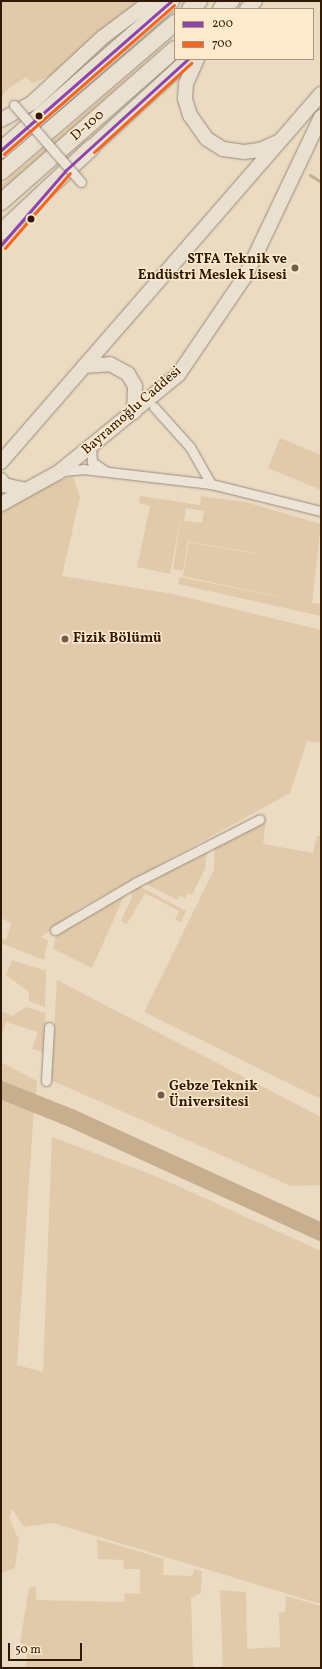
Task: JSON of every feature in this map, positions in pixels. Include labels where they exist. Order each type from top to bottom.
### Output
[{"type":"highway","points":[[1,150],[171,1]]},
{"type":"highway","points":[[191,8],[199,1]]},
{"type":"highway","points":[[222,8],[231,1]]},
{"type":"highway","name":"D-100","points":[[1,172],[174,24]]},
{"type":"highway","name":"D-100","points":[[1,202],[174,50]]},
{"type":"highway","points":[[1,232],[91,148]]},
{"type":"main road","points":[[1,120],[32,103],[103,37],[151,1]]},
{"type":"main road","points":[[247,8],[256,1]]},
{"type":"main road","points":[[91,148],[187,60]]},
{"type":"main road","points":[[197,60],[186,84],[185,99],[190,115],[207,139],[223,149],[244,152],[260,150],[286,136]]},
{"type":"main road","points":[[1,462],[321,94]]},
{"type":"main road","name":"Bayramoğlu Caddesi","points":[[1,504],[59,472],[178,375],[221,316],[246,275],[321,117]]},
{"type":"main road","points":[[84,366],[110,364],[128,374],[135,386],[134,412]]},
{"type":"main road","points":[[1,480],[4,485],[26,490]]},
{"type":"street","points":[[14,104],[81,182]]},
{"type":"street","points":[[154,407],[190,447],[211,484]]},
{"type":"street","points":[[91,447],[92,462],[107,471]]},
{"type":"street","points":[[59,472],[83,469],[211,484],[321,511]]},
{"type":"street","points":[[55,930],[135,883],[260,819]]},
{"type":"street","points":[[46,1081],[50,1028]]},
{"type":"shaded area","points":[[1,1],[146,1],[48,77],[33,83],[26,77],[8,89],[1,98]]},
{"type":"shaded area","points":[[172,38],[42,156],[1,191],[1,185]]},
{"type":"shaded area","points":[[280,438],[321,455],[321,490],[268,468]]},
{"type":"shaded area","points":[[73,476],[80,497],[62,576],[173,594],[321,630],[321,743],[307,741],[290,793],[79,909],[41,937],[48,941],[44,960],[1,943],[1,938],[6,940],[11,923],[1,918],[1,513],[44,486]]},
{"type":"shaded area","points":[[140,496],[200,505],[201,496],[245,502],[321,524],[312,603],[321,604],[321,616],[178,584],[180,577],[299,601],[183,576],[189,542],[307,563],[188,541],[183,571],[173,569],[182,511],[170,574],[137,567],[150,506],[139,503]],"holes":[[[186,508],[204,511],[202,523],[184,521]]]},
{"type":"shaded area","points":[[266,819],[263,844],[313,853],[317,836],[321,836],[321,1099],[144,1012],[214,870],[215,846]]},
{"type":"shaded area","points":[[207,849],[205,869],[192,895],[187,893],[185,898],[180,896],[177,900],[144,883]]},
{"type":"shaded area","points":[[139,886],[186,911],[181,922],[175,920],[179,911],[145,893],[127,924],[121,921],[132,897],[131,890]]},
{"type":"shaded area","points":[[126,892],[92,968],[53,949],[57,930]]},
{"type":"shaded area","points":[[12,960],[46,971],[45,1007],[29,1001],[29,992],[6,975]]},
{"type":"shaded area","points":[[57,980],[321,1117],[321,1185],[291,1186],[51,1080]]},
{"type":"shaded area","points":[[26,1007],[46,1013],[43,1052],[32,1049],[38,1032],[6,1022],[1,1037],[1,1011],[13,1016]]},
{"type":"shaded area","points":[[1,1062],[37,1081],[36,1100],[1,1086]]},
{"type":"shaded area","points":[[1,1098],[34,1106],[17,1365],[43,1372],[52,1137],[158,1177],[321,1251],[321,1604],[53,1523],[24,1527],[12,1509],[9,1518],[19,1540],[15,1568],[1,1573]]},
{"type":"shaded area","points":[[97,1539],[164,1559],[163,1575],[192,1576],[194,1569],[202,1571],[201,1593],[191,1598],[193,1668],[25,1668],[29,1646],[20,1643],[29,1588],[36,1587],[36,1600],[124,1602],[125,1593],[140,1594],[140,1569],[124,1569],[123,1560],[98,1559]]},
{"type":"shaded area","points":[[220,1590],[246,1592],[247,1649],[280,1647],[279,1613],[285,1612],[286,1596],[321,1606],[321,1668],[223,1668]]},
{"type":"waterway","points":[[310,175],[321,182]]},
{"type":"waterway","points":[[1,1090],[71,1118],[321,1232]]},
{"type":"transit line","name":"200","points":[[1,150],[171,1]]},
{"type":"transit line","name":"700","points":[[4,154],[174,5]]},
{"type":"transit line","name":"200","points":[[1,245],[66,170],[187,60]]},
{"type":"transit line","name":"700","points":[[94,152],[191,63]]},
{"type":"transit line","name":"700","points":[[5,248],[70,173]]},
{"type":"place","name":"STFA Teknik ve Endüstri Meslek Lisesi","points":[[295,268]]},
{"type":"place","name":"Fizik Bölümü","points":[[65,639]]},
{"type":"place","name":"Gebze Teknik Üniversitesi","points":[[161,1095]]}]
